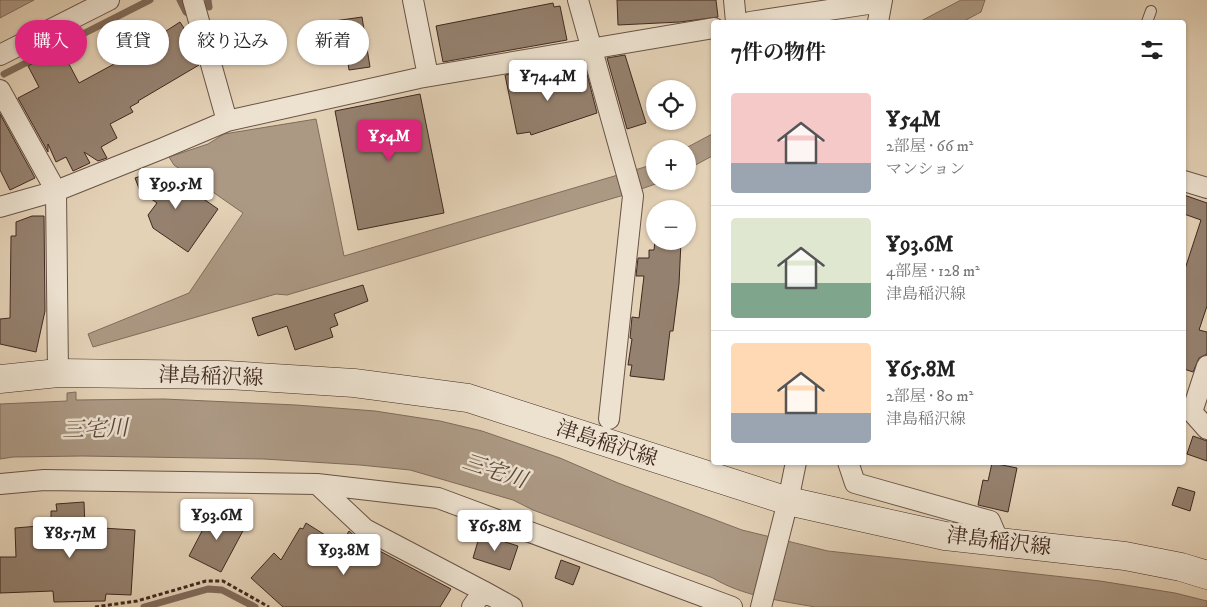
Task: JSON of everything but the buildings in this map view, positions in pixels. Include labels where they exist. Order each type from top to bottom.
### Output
[{"type":"main road","name":"津島稲沢線","points":[[0,379],[58,373],[227,375],[354,383],[468,398],[785,514],[945,536],[1125,556],[1181,567],[1207,575]]},
{"type":"street","points":[[0,55],[109,0]]},
{"type":"street","points":[[194,0],[227,121]]},
{"type":"street","points":[[413,0],[428,76]]},
{"type":"street","points":[[578,0],[633,196],[609,419]]},
{"type":"street","points":[[734,0],[736,20]]},
{"type":"street","points":[[763,20],[882,1],[878,20]]},
{"type":"street","points":[[0,207],[56,191],[227,121],[428,76],[711,29]]},
{"type":"street","points":[[0,90],[56,191],[58,373]]},
{"type":"street","points":[[1186,182],[1207,188]]},
{"type":"street","points":[[1207,366],[1192,412],[1207,429]]},
{"type":"street","points":[[762,606],[795,465]]},
{"type":"street","points":[[849,465],[855,483],[990,521],[999,542]]},
{"type":"street","points":[[0,484],[44,480],[316,484],[438,498],[732,607]]},
{"type":"street","points":[[316,484],[365,529],[477,599],[512,607]]},
{"type":"lane","points":[[1149,20],[1151,11]]},
{"type":"path","points":[[96,607],[138,600],[206,581],[223,581],[269,607]]},
{"type":"water","points":[[0,0],[34,0],[0,18]]},
{"type":"water","points":[[961,0],[985,0],[981,12],[966,20],[923,20]]},
{"type":"water","points":[[316,119],[344,256],[646,167],[646,187],[287,295],[276,294],[93,347],[88,334],[189,293],[243,213],[174,165],[169,157],[208,144],[224,134]]},
{"type":"water","points":[[711,135],[711,157],[696,165],[696,143]]},
{"type":"water","name":"三宅川","points":[[76,392],[76,400],[164,399],[296,405],[375,411],[440,421],[482,431],[560,458],[618,483],[742,530],[828,551],[1100,581],[1175,593],[1207,601],[1207,607],[815,607],[749,594],[713,578],[533,510],[513,500],[410,470],[264,459],[82,456],[13,457],[0,459],[0,404],[67,401],[67,393]]},
{"type":"waterway","points":[[4,74],[150,0]]},
{"type":"waterway","points":[[180,0],[186,12]]},
{"type":"waterway","points":[[208,0],[209,7]]},
{"type":"waterway","points":[[144,607],[208,589],[222,590],[255,607]]}]
